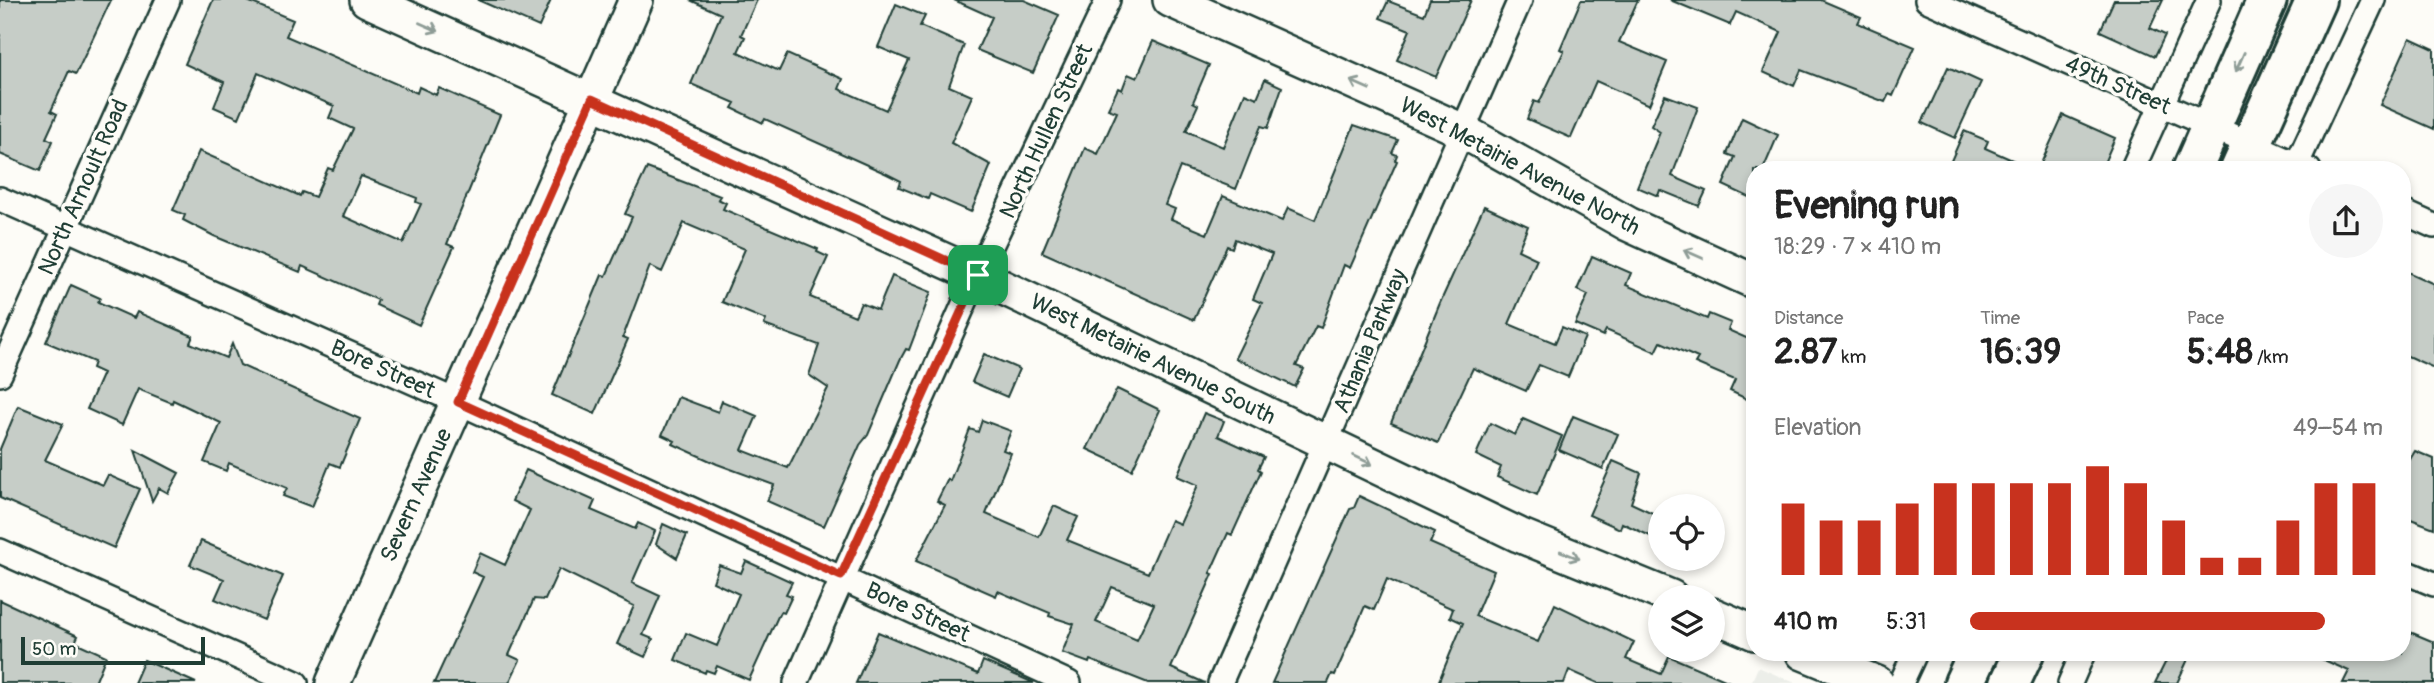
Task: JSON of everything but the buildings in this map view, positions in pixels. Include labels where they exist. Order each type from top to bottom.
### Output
[{"type":"highway","points":[[2196,161],[2267,0]]},
{"type":"highway","points":[[2246,157],[2316,0]]},
{"type":"highway","points":[[1964,683],[1974,661]]},
{"type":"main road","name":"West Metairie Avenue South","points":[[367,0],[978,275],[1519,535],[1648,588]]},
{"type":"main road","name":"Severn Avenue","points":[[333,683],[636,0]]},
{"type":"main road","name":"West Metairie Avenue North","points":[[1170,0],[1461,130],[1628,224],[1746,278]]},
{"type":"main road","points":[[1725,620],[1746,629]]},
{"type":"main road","points":[[1823,661],[1877,683]]},
{"type":"street","name":"North Arnoult Road","points":[[0,374],[168,0]]},
{"type":"street","name":"North Hullen Street","points":[[796,683],[841,576],[978,275],[1108,0]]},
{"type":"street","name":"Athania Parkway","points":[[1220,683],[1520,0]]},
{"type":"street","name":"49th Street","points":[[1927,0],[2211,127],[2246,157],[2266,161]]},
{"type":"street","points":[[2136,161],[2209,0]]},
{"type":"street","points":[[2303,161],[2373,0]]},
{"type":"street","name":"Bore Street","points":[[0,199],[458,402],[1069,683]]},
{"type":"street","points":[[2411,216],[2434,226]]},
{"type":"street","points":[[0,551],[296,683]]},
{"type":"street","points":[[2411,574],[2434,584]]},
{"type":"street","points":[[1901,683],[1911,661]]},
{"type":"street","points":[[2070,683],[2080,661]]},
{"type":"shaded area","points":[[1758,667],[1795,683],[1751,683]]},
{"type":"route","points":[[592,99],[978,275],[841,576],[458,402],[592,99]]}]
